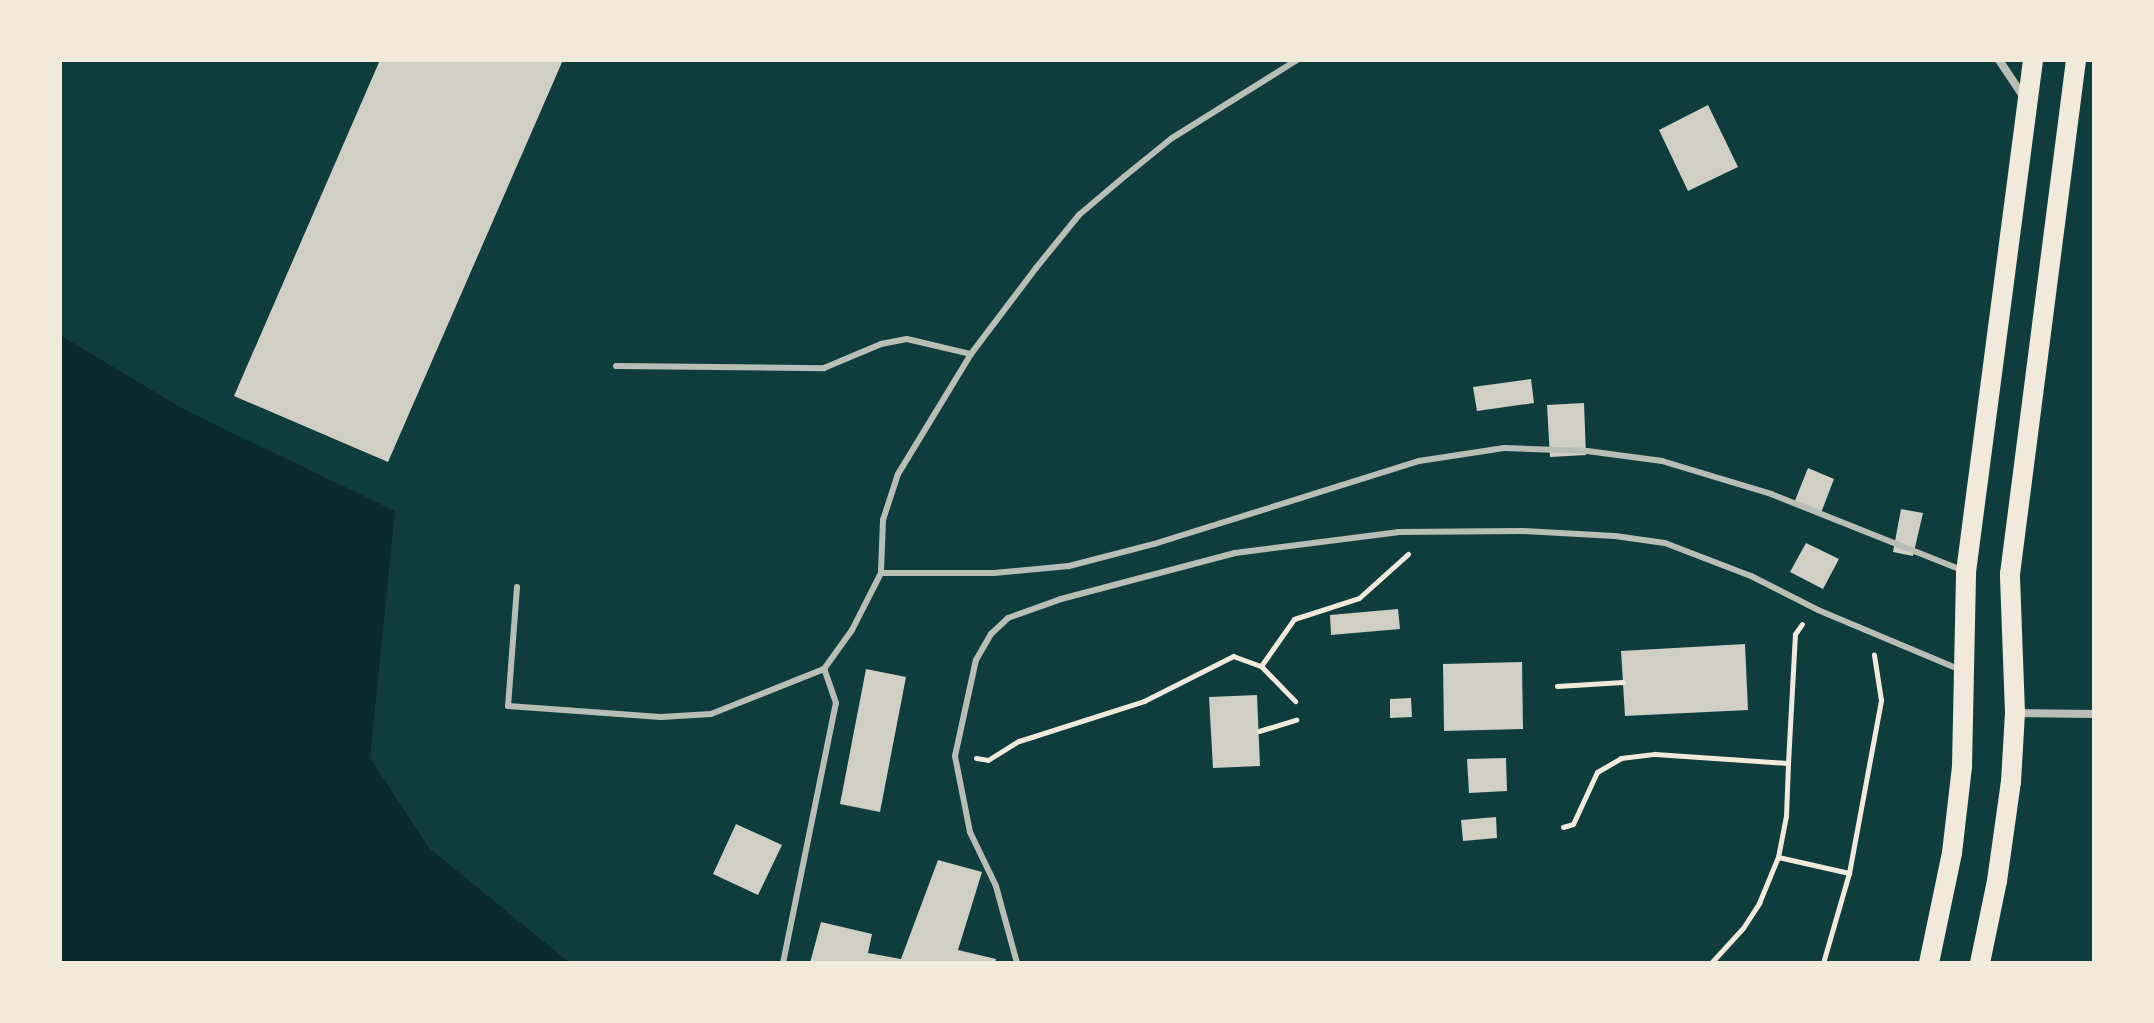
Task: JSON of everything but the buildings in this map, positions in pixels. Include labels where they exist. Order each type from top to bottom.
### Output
[{"type":"main road","points":[[1929,963],[1940,921],[1962,766],[1966,572],[2033,60]]},
{"type":"main road","points":[[1980,963],[2011,782],[2015,713],[2010,574],[2076,60]]},
{"type":"street","points":[[1999,60],[2027,102]]},
{"type":"street","points":[[2015,713],[2094,714]]},
{"type":"lane","points":[[517,587],[508,706],[661,717],[711,714],[824,669],[852,630],[881,573],[883,520],[898,474],[971,354],[1079,215],[1172,138],[1297,60]]},
{"type":"lane","points":[[616,366],[824,368],[881,344],[907,339],[971,354]]},
{"type":"lane","points":[[881,573],[994,573],[1069,566],[1154,544],[1419,461],[1504,448],[1587,451],[1662,461],[1815,510],[1966,572]]},
{"type":"lane","points":[[1017,963],[996,886],[985,857],[970,832],[955,756],[976,660],[991,634],[1008,618],[1120,581],[1235,553],[1436,530],[1600,535],[1665,543],[1751,576],[1965,672]]},
{"type":"lane","points":[[783,963],[836,703],[824,669]]},
{"type":"path","points":[[1261,666],[1294,619],[1359,598],[1436,530]]},
{"type":"path","points":[[1711,963],[1743,928],[1759,903],[1778,857],[1786,816],[1795,634],[1804,622]]},
{"type":"path","points":[[1823,963],[1849,873],[1881,700],[1870,631]]},
{"type":"path","points":[[955,756],[988,760],[1019,741],[1144,701],[1233,656],[1261,666],[1295,701]]},
{"type":"path","points":[[1557,686],[1623,682]]},
{"type":"path","points":[[1259,731],[1296,720]]},
{"type":"path","points":[[1563,827],[1573,824],[1597,772],[1621,758],[1655,754],[1788,763]]},
{"type":"path","points":[[1778,857],[1849,873]]},
{"type":"water","points":[[60,335],[185,410],[395,511],[370,758],[429,848],[570,963],[60,963]]}]
